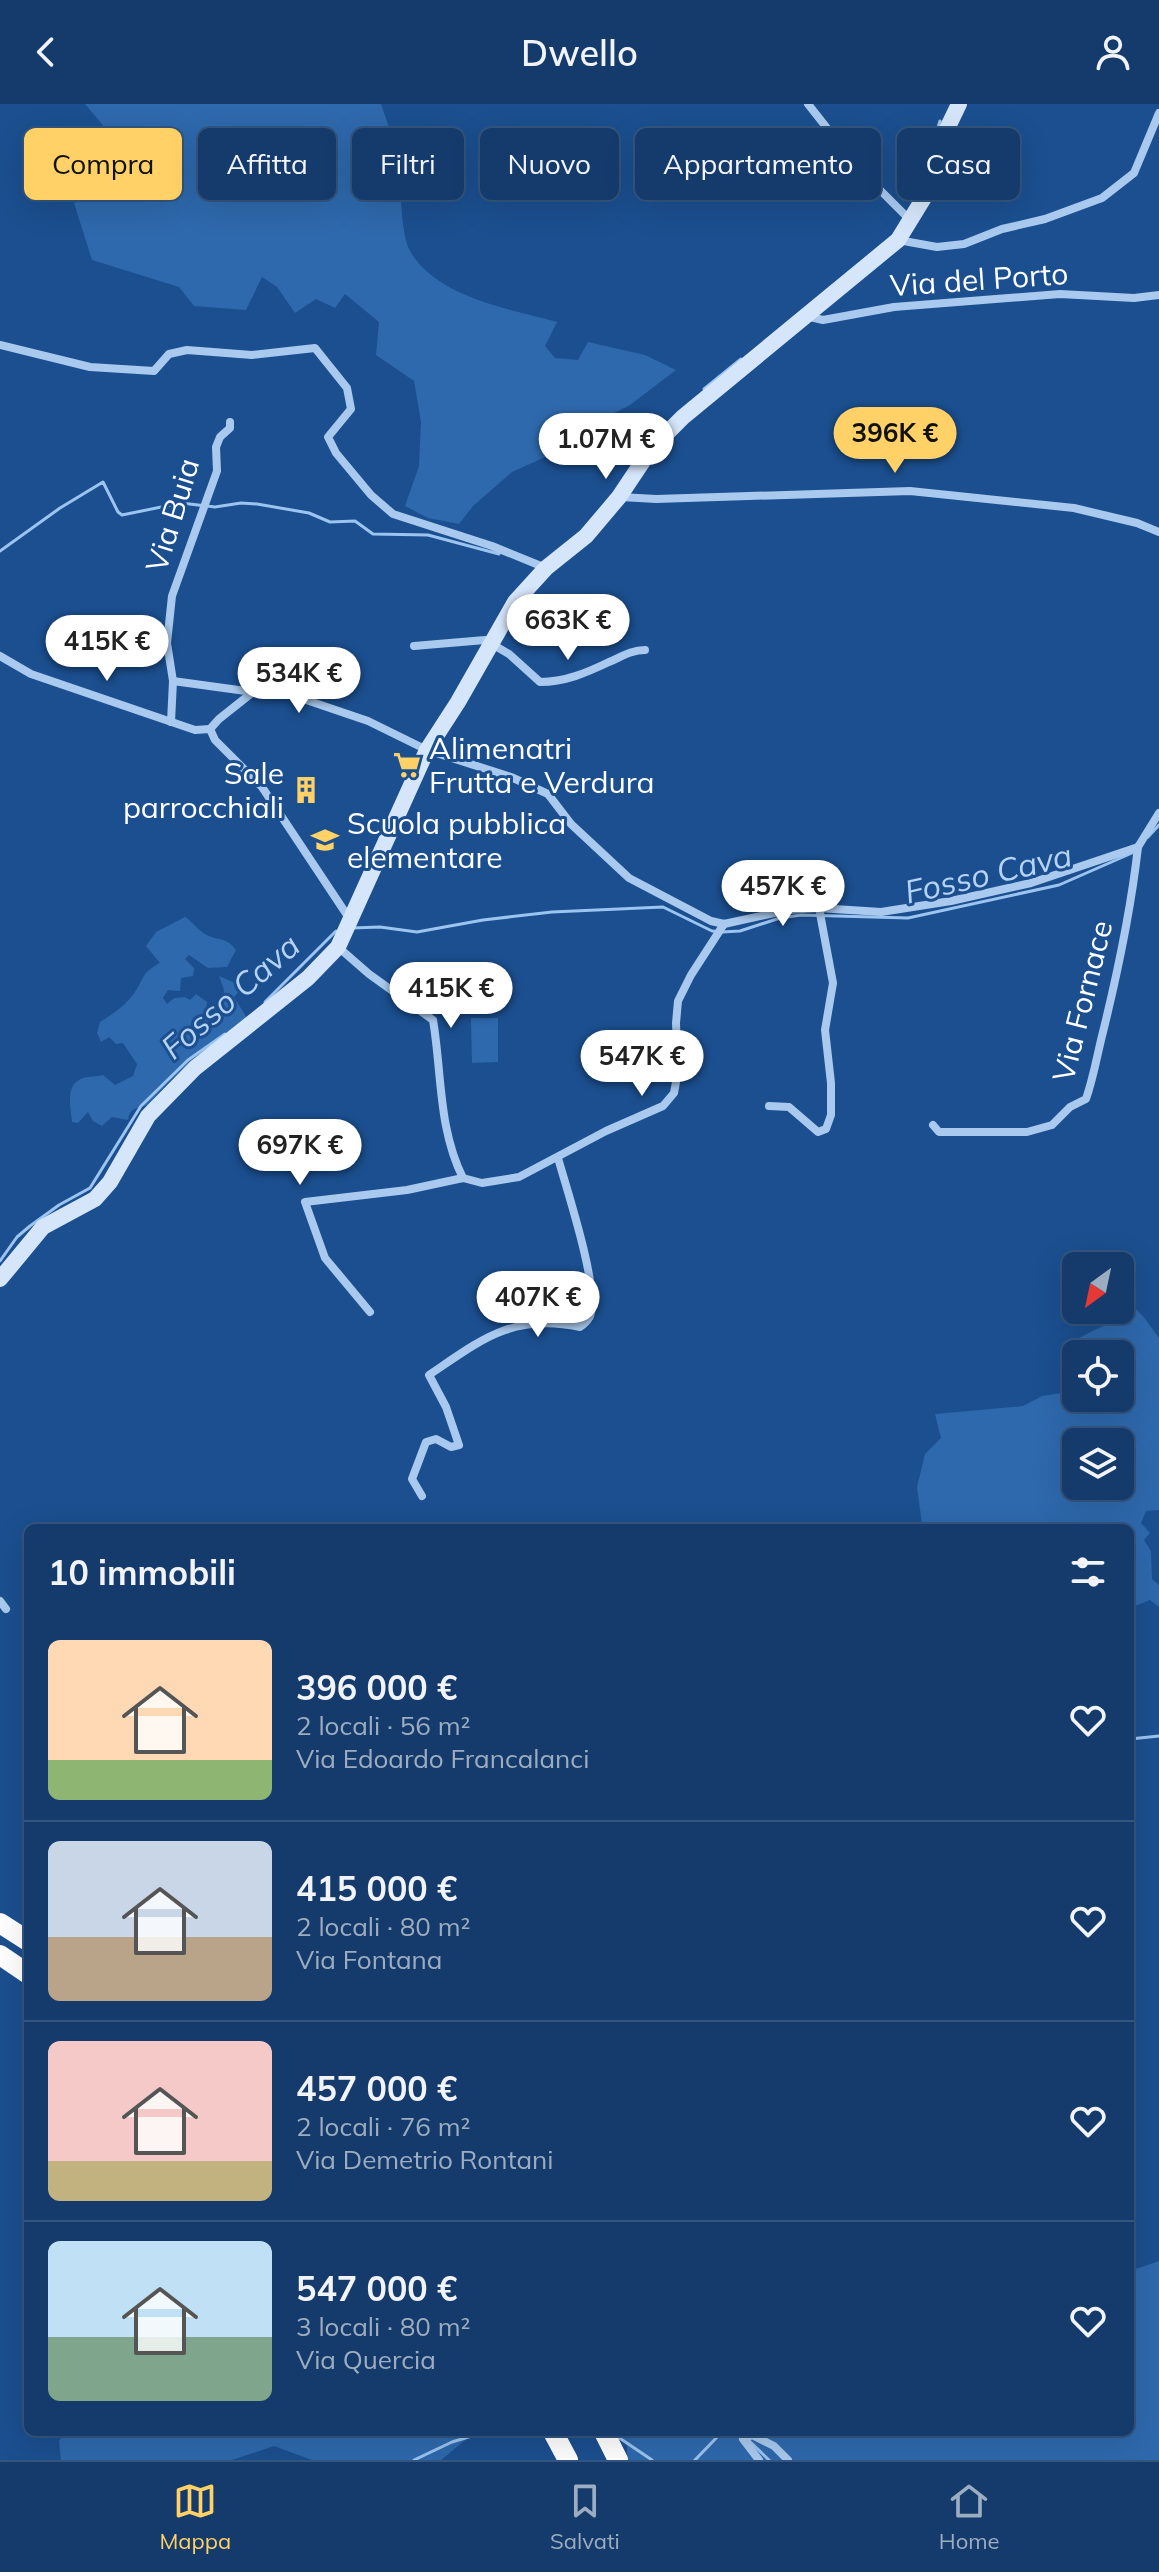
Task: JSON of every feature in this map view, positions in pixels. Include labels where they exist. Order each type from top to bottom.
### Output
[{"type":"highway","points":[[1,1956],[24,1971]]},
{"type":"highway","points":[[555,2436],[568,2460]]},
{"type":"highway","points":[[606,2436],[618,2460]]},
{"type":"street","points":[[808,104],[860,170],[911,221]]},
{"type":"street","points":[[0,1279],[43,1227],[95,1199],[110,1182],[148,1116],[195,1068],[308,978],[345,931],[427,750],[515,602],[546,568],[586,536],[619,497],[651,449],[683,417],[898,240],[925,196],[945,133],[959,104]]},
{"type":"street","points":[[898,240],[937,247],[964,244],[1102,198],[1134,173],[1159,113]]},
{"type":"street","name":"Via del Porto","points":[[804,316],[823,320],[894,307],[1060,294],[1134,298],[1159,295]]},
{"type":"street","points":[[0,345],[90,367],[154,371],[169,354],[187,350],[252,355],[315,348],[347,388],[351,409],[328,437],[336,453],[371,495],[393,514],[492,546],[546,568]]},
{"type":"street","name":"Via Buia","points":[[171,722],[173,681],[167,643],[172,596],[217,471],[216,447],[220,437],[230,428],[230,422]]},
{"type":"street","points":[[619,497],[656,499],[910,491],[1074,508],[1137,523],[1159,532]]},
{"type":"street","points":[[414,646],[463,640],[491,641],[540,682],[554,682],[580,675],[634,650],[645,650]]},
{"type":"street","points":[[0,656],[31,674],[195,730],[210,729]]},
{"type":"street","points":[[173,681],[253,692],[271,688],[368,721],[427,750],[511,777],[548,794],[571,824],[629,878],[723,925],[788,910],[881,912],[951,901],[1031,883],[1137,849],[1159,813]]},
{"type":"street","points":[[210,729],[253,692]]},
{"type":"street","points":[[210,729],[215,740],[262,787],[369,974],[433,1020],[441,1105],[453,1159],[463,1178]]},
{"type":"street","name":"Via Fornace","points":[[933,1125],[939,1132],[1027,1132],[1052,1125],[1070,1107],[1086,1099],[1096,1071],[1117,976],[1133,894],[1137,849]]},
{"type":"street","points":[[769,1106],[789,1107],[818,1132],[826,1129],[831,1115],[825,1030],[833,983],[819,909]]},
{"type":"street","points":[[370,1312],[325,1258],[305,1202],[407,1190],[463,1178],[482,1183],[519,1177],[669,1101],[674,1093],[678,1071],[678,1001],[723,925]]},
{"type":"street","points":[[422,1496],[412,1479],[426,1442],[436,1439],[451,1447],[459,1445],[446,1407],[429,1375],[474,1345],[519,1324],[552,1322],[580,1327],[587,1322],[591,1313],[591,1284],[558,1158]]},
{"type":"street","points":[[759,2460],[747,2437],[774,2446],[788,2460]]},
{"type":"shaded area","points":[[85,104],[381,104],[389,128],[352,128],[352,200],[401,200],[409,249],[436,279],[475,299],[557,322],[545,346],[555,358],[578,360],[588,342],[645,355],[676,370],[630,405],[591,425],[552,454],[512,472],[473,506],[459,524],[428,518],[405,506],[419,466],[421,422],[414,381],[376,355],[379,322],[345,294],[335,308],[316,299],[295,313],[277,287],[262,277],[246,310],[194,306],[179,287],[92,260],[74,203],[82,200],[182,200],[182,128],[105,128]]},
{"type":"shaded area","points":[[185,917],[206,934],[228,942],[236,950],[227,967],[208,968],[189,955],[185,959],[194,968],[193,976],[181,978],[180,991],[168,990],[163,998],[167,1004],[174,998],[190,1000],[196,994],[207,1002],[206,1011],[211,1011],[216,1003],[222,1005],[224,990],[219,976],[235,983],[240,990],[234,997],[247,1018],[207,1048],[148,1105],[132,1111],[128,1120],[112,1117],[102,1126],[93,1121],[88,1112],[78,1123],[72,1122],[70,1097],[77,1081],[103,1075],[115,1085],[133,1076],[137,1064],[123,1043],[116,1044],[109,1037],[101,1042],[97,1033],[100,1022],[128,1001],[146,973],[160,963],[146,946],[156,932]]},
{"type":"shaded area","points":[[471,1018],[498,1018],[498,1062],[472,1063]]},
{"type":"shaded area","points":[[1134,1307],[1159,1338],[1159,1510],[1146,1511],[1141,1523],[1150,1533],[1144,1540],[1151,1551],[1152,1579],[1159,1585],[1159,1607],[1150,1600],[1134,1606],[1134,1524],[922,1524],[917,1487],[925,1454],[941,1438],[935,1414],[1023,1406],[1042,1396],[1062,1393],[1062,1412],[1134,1412],[1134,1340],[1075,1340],[1103,1326],[1134,1324]]},
{"type":"shaded area","points":[[1159,2261],[1159,2460],[627,2460],[627,2446],[621,2436],[1134,2436],[1134,2270]]},
{"type":"shaded area","points":[[62,2436],[470,2436],[441,2460],[312,2460],[274,2446],[232,2460],[61,2460],[59,2441]]},
{"type":"waterway","points":[[938,128],[940,121]]},
{"type":"waterway","points":[[704,389],[741,359]]},
{"type":"waterway","points":[[0,551],[103,482],[122,515],[181,503],[215,507],[257,504],[309,513],[330,522],[355,521],[373,534],[428,535],[499,554]]},
{"type":"waterway","name":"Fosso Cava","points":[[1148,837],[1159,825]]},
{"type":"waterway","name":"Fosso Cava","points":[[352,928],[380,927],[417,932],[552,912],[663,907],[712,931],[722,932],[740,931],[780,918],[801,915],[908,918],[1059,885],[1132,853]]},
{"type":"waterway","name":"Fosso Cava","points":[[265,1002],[336,931]]},
{"type":"waterway","name":"Fosso Cava","points":[[0,1261],[17,1237],[30,1226],[90,1188],[141,1106],[188,1060],[225,1034]]},
{"type":"waterway","points":[[1134,1739],[1159,1736]]},
{"type":"waterway","points":[[414,2460],[472,2436]]},
{"type":"waterway","points":[[616,2436],[652,2460]]},
{"type":"waterway","points":[[695,2460],[718,2436]]},
{"type":"waterway","points":[[744,2436],[769,2460]]},
{"type":"place","name":"Alimenatri Frutta e Verdura","points":[[407,765]]},
{"type":"place","name":"Sale parrocchiali","points":[[306,790]]},
{"type":"place","name":"Scuola pubblica elementare","points":[[325,840]]}]
